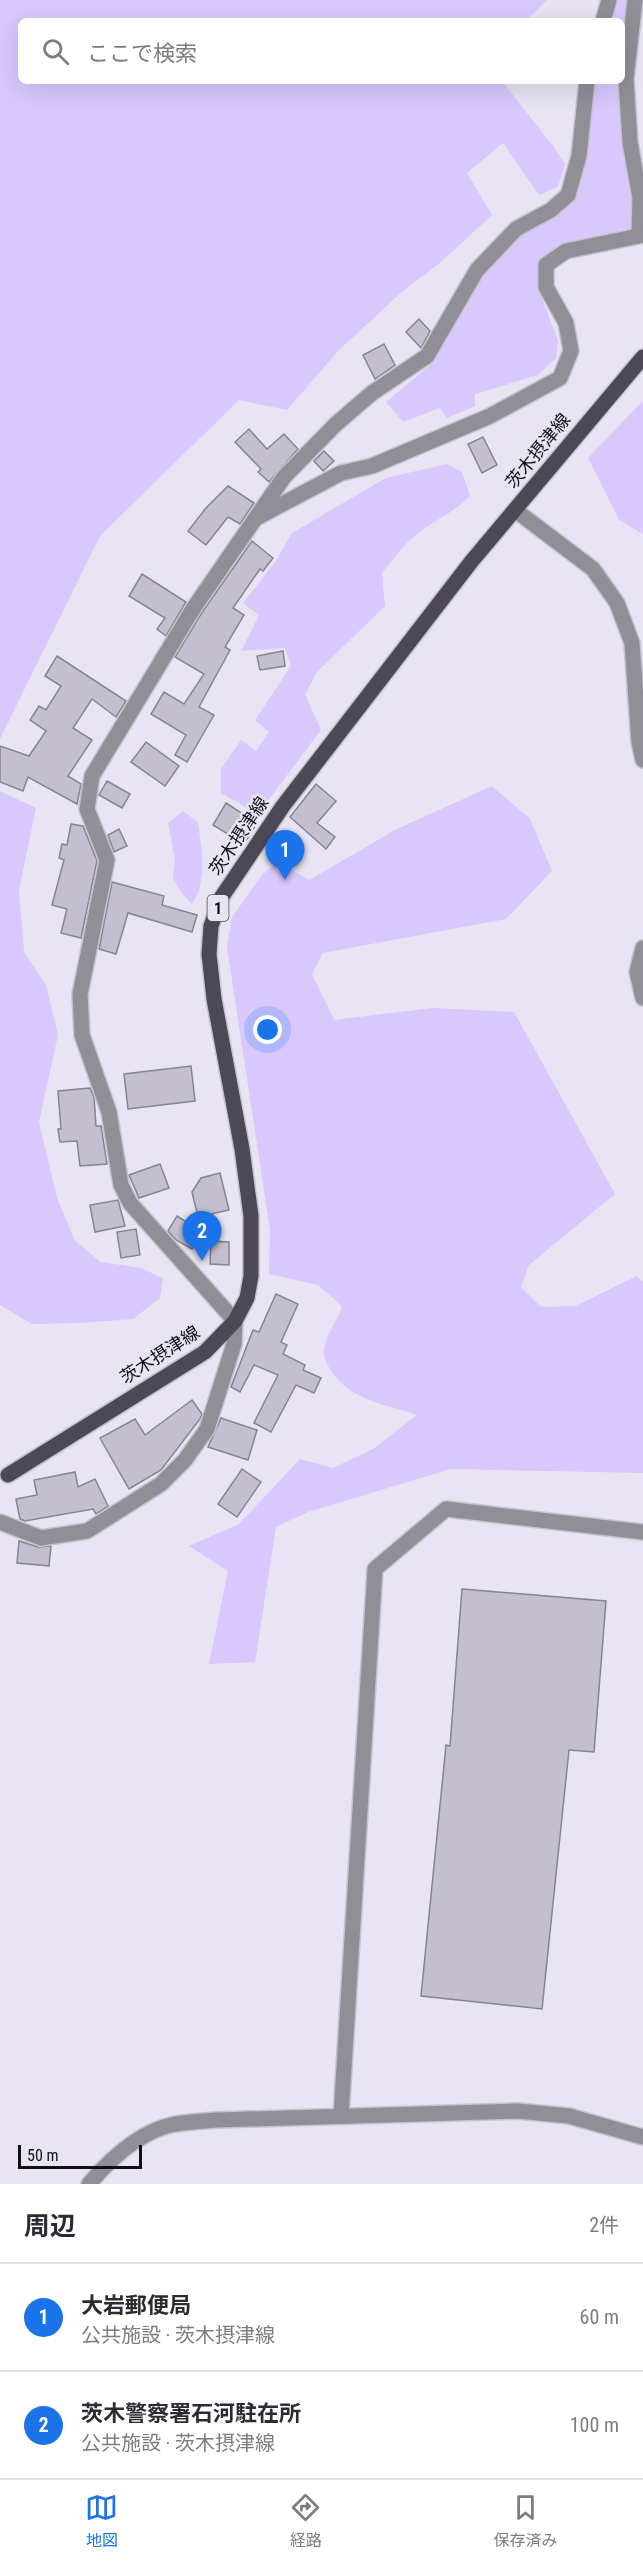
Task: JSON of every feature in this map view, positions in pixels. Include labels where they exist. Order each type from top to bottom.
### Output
[{"type":"main road","name":"茨木摂津線","points":[[8,1475],[205,1352],[235,1321],[247,1298],[251,1276],[251,1216],[242,1149],[214,999],[209,954],[212,926],[221,898],[282,806],[464,572],[643,357]]},
{"type":"street","points":[[604,18],[609,0]]},
{"type":"street","points":[[255,519],[341,473],[372,466],[469,425],[560,378],[571,351],[566,323],[546,287],[546,265],[566,251],[641,235],[641,199],[630,142],[626,79],[635,0]]},
{"type":"street","points":[[0,1522],[41,1538],[87,1532],[161,1484],[184,1460],[207,1429],[234,1344],[235,1321],[130,1203],[121,1185],[109,1112],[82,1035],[80,994],[108,860],[87,809],[92,776],[193,609],[284,477],[336,424],[372,393],[428,356],[477,270],[516,229],[550,210],[568,195],[579,156],[587,84]]},
{"type":"street","points":[[515,510],[593,569],[617,603],[632,643],[639,742],[643,760]]},
{"type":"street","points":[[643,948],[637,972],[643,998]]},
{"type":"street","points":[[341,2116],[375,1569],[446,1509],[643,1532]]},
{"type":"street","points":[[89,2184],[107,2163],[138,2139],[174,2124],[217,2120],[518,2111],[569,2116],[643,2137]]},
{"type":"shaded area","points":[[0,0],[547,0],[529,18],[18,18],[18,84],[504,84],[565,164],[558,187],[539,195],[503,143],[467,173],[492,215],[441,262],[404,290],[338,351],[287,410],[239,400],[100,536],[0,739]]},
{"type":"shaded area","points":[[614,0],[630,0],[625,40],[625,18],[610,18]]},
{"type":"shaded area","points":[[594,84],[621,84],[624,140],[632,200],[630,228],[562,245],[539,263],[537,285],[558,341],[556,358],[538,375],[475,394],[475,406],[447,418],[440,408],[403,422],[386,402],[430,365],[480,275],[520,236],[552,217],[574,198],[587,160]]},
{"type":"shaded area","points":[[643,401],[643,534],[619,520],[588,458]]},
{"type":"shaded area","points":[[447,464],[462,472],[470,496],[417,534],[403,548],[382,573],[385,606],[317,672],[305,694],[321,730],[258,814],[221,793],[221,769],[241,740],[256,751],[269,732],[255,720],[291,666],[285,648],[241,651],[259,615],[243,603],[276,561],[292,533],[386,478]]},
{"type":"shaded area","points":[[492,786],[530,819],[552,871],[506,919],[323,953],[312,974],[334,1020],[432,1008],[514,1012],[615,1194],[529,1265],[521,1287],[541,1307],[575,1306],[637,1276],[643,1282],[643,1473],[451,1469],[308,1512],[276,1527],[255,1662],[209,1664],[228,1571],[189,1546],[239,1524],[300,1459],[333,1468],[373,1449],[417,1415],[370,1400],[339,1381],[328,1366],[324,1352],[325,1343],[342,1306],[318,1285],[269,1274],[270,1230],[227,947],[232,917],[262,875],[278,861],[309,880],[397,829]]},
{"type":"shaded area","points":[[0,791],[36,808],[19,890],[24,952],[46,985],[58,1035],[39,1122],[57,1198],[75,1241],[101,1262],[142,1268],[163,1279],[160,1298],[133,1319],[32,1324],[0,1305]]},
{"type":"shaded area","points":[[183,811],[198,822],[202,853],[199,891],[192,904],[180,891],[173,878],[175,860],[168,823]]},
{"type":"building","points":[[419,319],[430,331],[421,348],[406,332]]},
{"type":"building","points":[[384,344],[395,365],[375,379],[363,355]]},
{"type":"building","points":[[249,429],[267,449],[284,434],[298,449],[269,482],[258,472],[261,469],[235,442]]},
{"type":"building","points":[[483,437],[497,465],[482,473],[468,444]]},
{"type":"building","points":[[324,451],[334,461],[323,471],[314,461]]},
{"type":"building","points":[[228,486],[254,503],[240,524],[228,517],[206,545],[188,531],[206,508]]},
{"type":"building","points":[[252,541],[273,558],[263,571],[260,569],[233,608],[244,615],[225,647],[230,650],[199,707],[214,715],[187,762],[175,755],[186,735],[151,714],[164,692],[184,704],[204,674],[175,657],[201,614]]},
{"type":"building","points":[[142,574],[186,602],[166,636],[157,629],[165,618],[129,596]]},
{"type":"building","points":[[283,651],[285,666],[260,670],[257,656]]},
{"type":"building","points":[[57,656],[126,701],[116,717],[92,699],[73,728],[92,740],[68,776],[81,784],[77,804],[28,777],[23,791],[0,782],[0,746],[29,756],[46,731],[30,720],[39,706],[46,710],[61,686],[45,676]]},
{"type":"building","points":[[146,742],[179,766],[165,786],[131,762]]},
{"type":"building","points":[[107,781],[130,794],[122,808],[99,795]]},
{"type":"building","points":[[316,784],[336,801],[317,823],[335,837],[326,849],[290,817]]},
{"type":"building","points":[[226,803],[257,823],[244,844],[213,825]]},
{"type":"building","points":[[71,824],[83,826],[97,861],[81,938],[61,933],[67,909],[52,905],[64,860],[59,858],[62,844],[67,845]]},
{"type":"building","points":[[119,829],[127,846],[114,852],[108,835]]},
{"type":"building","points":[[112,882],[164,896],[162,905],[197,915],[192,932],[128,913],[116,954],[99,949]]},
{"type":"building","points":[[191,1066],[195,1101],[128,1109],[124,1074]]},
{"type":"building","points":[[90,1088],[94,1097],[96,1126],[101,1126],[107,1164],[80,1166],[77,1141],[60,1142],[58,1091]]},
{"type":"building","points":[[160,1164],[169,1188],[139,1198],[129,1175]]},
{"type":"building","points":[[220,1173],[229,1210],[198,1217],[192,1192],[201,1178]]},
{"type":"building","points":[[118,1200],[125,1226],[95,1232],[90,1205]]},
{"type":"building","points":[[177,1216],[202,1232],[192,1249],[176,1240],[168,1231]]},
{"type":"building","points":[[136,1229],[140,1255],[121,1258],[117,1232]]},
{"type":"building","points":[[211,1241],[229,1242],[229,1265],[210,1264]]},
{"type":"building","points":[[276,1294],[298,1304],[281,1342],[287,1345],[283,1354],[305,1365],[303,1370],[321,1378],[314,1393],[296,1385],[271,1432],[254,1423],[278,1375],[254,1365],[240,1392],[231,1387],[253,1330],[259,1332]]},
{"type":"building","points":[[192,1400],[202,1414],[200,1419],[161,1470],[129,1489],[100,1438],[135,1419],[145,1435]]},
{"type":"building","points":[[221,1418],[257,1430],[248,1460],[208,1447]]},
{"type":"building","points":[[242,1469],[261,1482],[237,1517],[218,1504]]},
{"type":"building","points":[[75,1472],[78,1487],[95,1479],[108,1506],[96,1514],[93,1509],[25,1521],[20,1519],[16,1499],[37,1495],[34,1480]]},
{"type":"building","points":[[19,1541],[38,1547],[51,1546],[49,1566],[17,1563]]},
{"type":"building","points":[[462,1589],[606,1601],[594,1752],[569,1750],[542,2009],[421,1996],[446,1745],[450,1746]]},
{"type":"place","name":"大岩郵便局","points":[[285,880]]},
{"type":"place","name":"茨木警察署石河駐在所","points":[[202,1261]]}]
